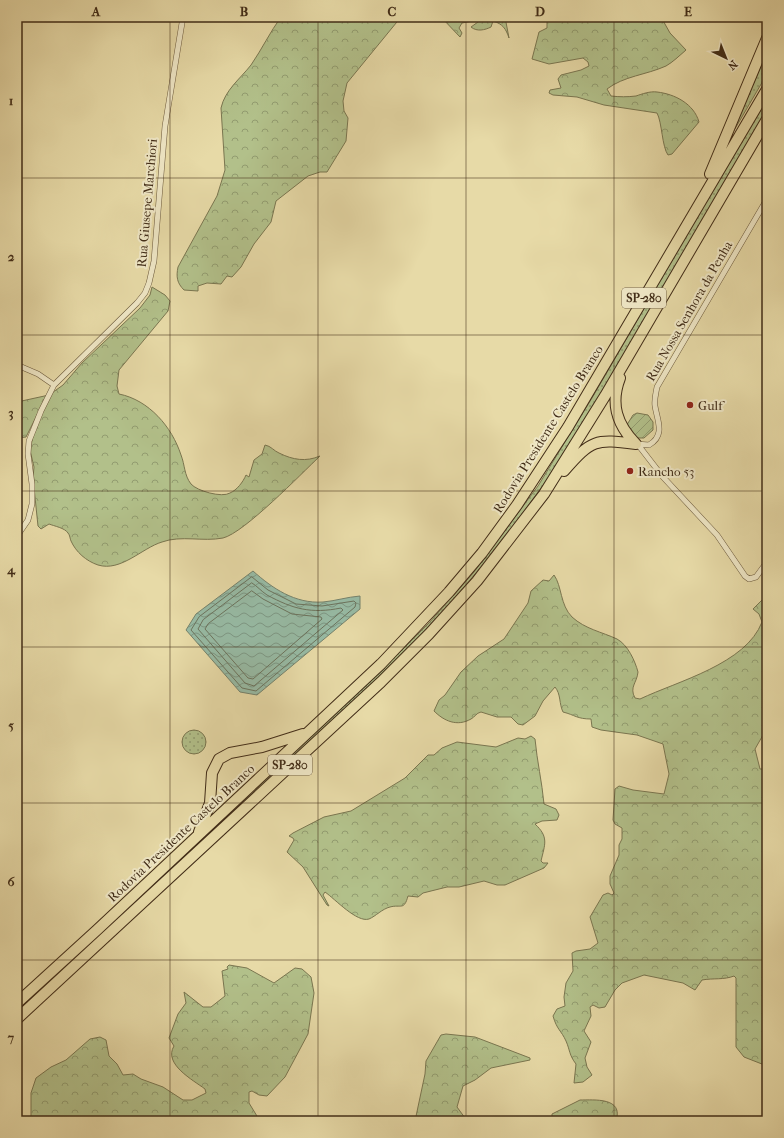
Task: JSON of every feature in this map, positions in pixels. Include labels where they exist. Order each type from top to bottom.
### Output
[{"type":"highway","points":[[685,227],[723,146],[767,38]]},
{"type":"highway","name":"Rodovia Presidente Castelo Branco","points":[[17,1003],[198,836],[402,643],[449,592],[486,547],[517,505],[568,427],[767,89]]},
{"type":"highway","name":"Rodovia Presidente Castelo Branco","points":[[17,1019],[381,682],[429,634],[477,581],[544,494],[605,396],[767,119]]},
{"type":"highway","points":[[633,346],[617,386],[615,407],[620,424],[638,445]]},
{"type":"highway","points":[[544,494],[574,460],[589,447],[600,441],[638,445]]},
{"type":"highway","points":[[198,836],[210,804],[212,773],[219,759],[230,753],[262,747],[307,733]]},
{"type":"street","name":"Rua Giusepe Marchiori","points":[[17,536],[28,520],[32,504],[32,484],[28,454],[29,441],[41,411],[54,385],[138,303],[145,293],[149,283],[154,261],[165,126],[183,17]]},
{"type":"street","name":"Rua Nossa Senhora da Penha","points":[[638,445],[650,445],[660,432],[660,424],[655,401],[660,381],[767,199]]},
{"type":"street","points":[[17,365],[38,374],[54,385]]},
{"type":"street","points":[[638,445],[663,478],[720,539],[749,579],[756,578],[767,562]]},
{"type":"green space","points":[[281,17],[401,17],[347,83],[343,101],[344,111],[348,118],[346,141],[327,172],[320,172],[308,176],[276,201],[271,222],[254,244],[241,267],[232,277],[227,276],[221,284],[207,283],[198,286],[198,291],[184,290],[178,280],[178,267],[217,196],[225,170],[221,108],[223,102],[229,90],[251,65]]},
{"type":"green space","points":[[441,17],[505,17],[509,38],[504,27],[493,21],[491,27],[486,29],[473,29],[471,27],[478,22],[478,20],[462,23],[459,28],[462,33],[460,37]]},
{"type":"green space","points":[[547,17],[661,17],[670,33],[686,50],[666,66],[628,78],[607,89],[611,96],[617,97],[636,96],[652,92],[664,93],[683,101],[693,110],[699,122],[672,154],[668,155],[666,151],[657,113],[604,105],[577,97],[553,95],[549,93],[550,90],[561,88],[558,79],[561,75],[581,70],[589,66],[588,62],[583,58],[549,64],[532,59],[539,32],[547,28]]},
{"type":"green space","points":[[767,51],[767,74],[729,139]]},
{"type":"green space","points":[[767,97],[767,111],[565,455],[498,547],[432,625],[378,678],[17,1014],[17,1010],[376,676],[429,623],[474,572],[538,486],[592,398]]},
{"type":"green space","points":[[152,287],[165,295],[170,301],[168,311],[119,370],[117,386],[119,394],[140,402],[158,416],[172,434],[182,459],[187,477],[191,484],[198,489],[210,493],[221,495],[233,492],[240,486],[246,475],[249,477],[254,460],[262,454],[265,445],[294,459],[305,460],[320,456],[258,515],[232,534],[223,538],[215,539],[169,540],[154,545],[115,565],[98,565],[86,559],[79,552],[73,545],[67,531],[49,524],[41,529],[38,526],[33,478],[34,467],[30,450],[38,413],[26,437],[17,438],[17,402],[49,395],[63,385],[82,363],[140,308],[150,295]]},
{"type":"green space","points":[[637,413],[648,415],[653,422],[653,430],[644,438],[637,438],[625,428],[633,415]]},
{"type":"green space","points":[[554,575],[557,579],[565,607],[572,617],[588,627],[617,639],[628,649],[638,672],[633,688],[633,694],[635,698],[640,699],[709,670],[742,649],[754,637],[762,622],[759,614],[753,609],[762,600],[767,605],[767,728],[755,749],[760,769],[767,769],[767,1066],[744,1057],[736,1047],[736,978],[734,976],[702,980],[695,990],[683,983],[644,975],[622,983],[615,990],[605,1007],[599,1008],[593,1005],[590,1007],[591,1016],[584,1031],[591,1042],[585,1058],[587,1067],[592,1075],[583,1082],[574,1083],[576,1064],[553,1016],[557,1009],[565,1006],[564,997],[566,983],[573,971],[572,953],[590,949],[598,943],[590,917],[603,895],[608,893],[612,895],[614,893],[610,884],[610,876],[619,855],[619,845],[622,839],[622,828],[615,824],[613,820],[615,789],[619,786],[633,790],[664,794],[669,774],[663,744],[637,735],[601,730],[592,727],[591,719],[579,718],[563,712],[555,687],[543,701],[535,716],[523,725],[518,724],[511,717],[497,717],[481,712],[466,721],[456,723],[442,718],[434,711],[439,700],[445,695],[461,672],[478,656],[504,639],[528,603],[531,591],[543,580],[549,581]]},
{"type":"green space","points":[[194,730],[202,734],[206,742],[202,750],[194,754],[186,750],[182,742],[186,734]]},
{"type":"green space","points":[[531,736],[535,739],[544,804],[556,809],[559,815],[557,820],[542,821],[535,824],[542,833],[545,841],[541,861],[543,863],[548,863],[544,868],[505,885],[497,885],[484,881],[459,887],[447,887],[423,893],[418,897],[408,896],[407,901],[402,906],[387,908],[369,919],[364,919],[346,910],[325,892],[323,895],[329,906],[327,905],[303,867],[287,852],[294,840],[289,836],[293,833],[324,817],[351,811],[405,778],[428,755],[434,755],[442,748],[457,742],[496,747],[518,738],[525,739]]},
{"type":"green space","points":[[229,965],[247,968],[274,983],[295,968],[302,969],[311,977],[314,993],[308,1034],[285,1077],[267,1096],[259,1095],[252,1091],[249,1092],[249,1103],[260,1121],[31,1121],[31,1093],[36,1078],[51,1067],[66,1060],[90,1039],[100,1037],[106,1040],[109,1056],[117,1064],[123,1075],[133,1074],[141,1079],[163,1087],[183,1100],[192,1100],[206,1093],[205,1089],[187,1076],[176,1065],[172,1053],[174,1046],[169,1038],[178,1014],[186,1003],[184,992],[203,1007],[211,1007],[225,996],[222,971],[228,969],[227,967]]},
{"type":"green space","points":[[446,1034],[475,1037],[530,1058],[530,1060],[491,1068],[475,1080],[463,1086],[457,1107],[465,1118],[463,1121],[415,1121],[425,1074],[426,1061],[441,1035]]},
{"type":"green space","points":[[580,1100],[600,1100],[612,1104],[616,1108],[616,1121],[552,1121],[552,1114]]},
{"type":"water","points":[[253,571],[276,589],[294,598],[313,602],[323,602],[360,596],[360,609],[257,695],[240,692],[186,630],[196,614]]},
{"type":"place","name":"Gulf","points":[[690,405]]},
{"type":"place","name":"Rancho 53","points":[[630,471]]}]
